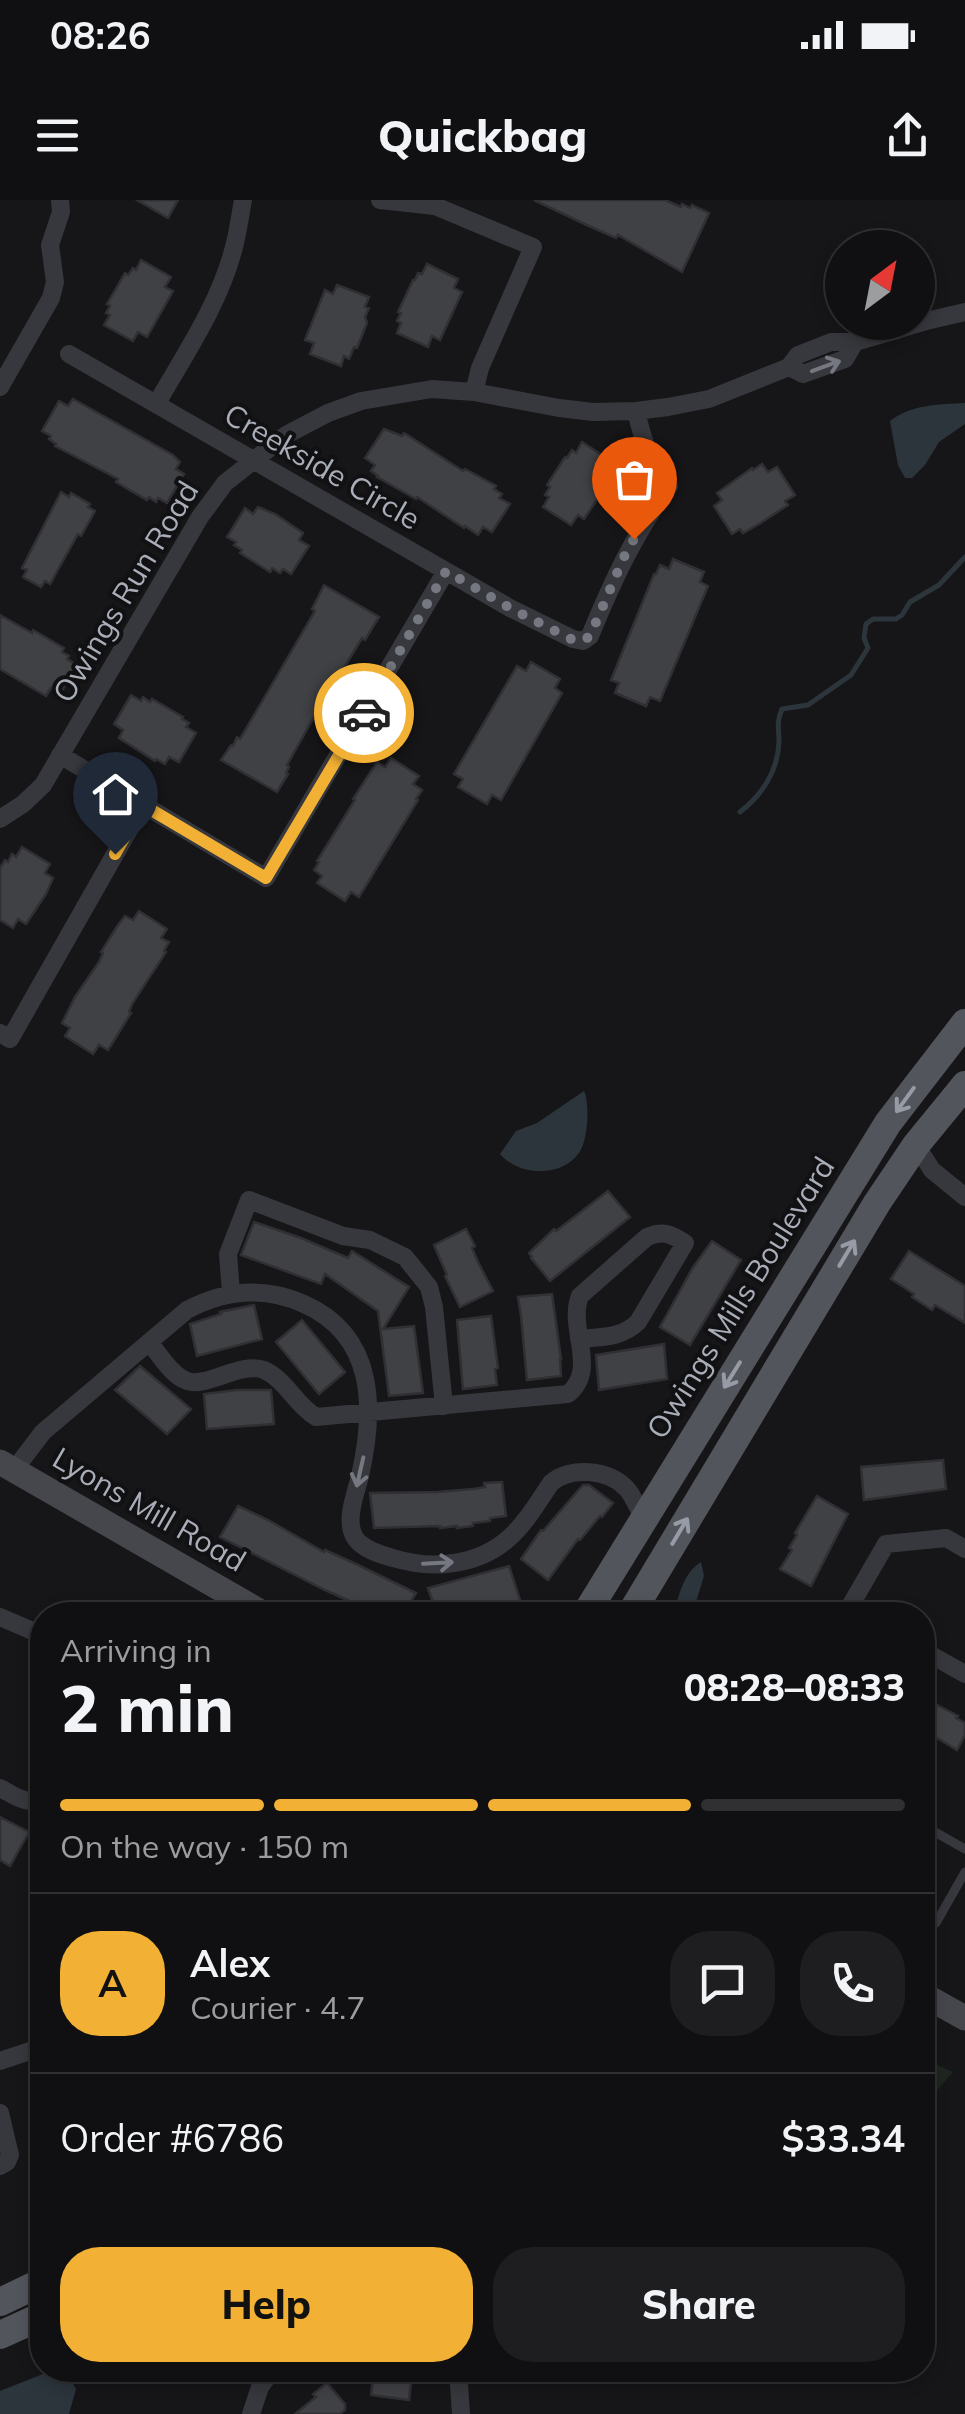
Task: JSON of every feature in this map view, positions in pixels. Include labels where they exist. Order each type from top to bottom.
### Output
[{"type":"main road","name":"Owings Mills Boulevard","points":[[593,1602],[888,1124],[965,1024]]},
{"type":"main road","points":[[638,1602],[877,1202],[916,1145],[965,1085]]},
{"type":"main road","name":"Lyons Mill Road","points":[[7,1466],[243,1602]]},
{"type":"main road","points":[[935,2001],[965,2018]]},
{"type":"main road","points":[[0,2302],[30,2288]]},
{"type":"main road","points":[[0,2335],[30,2321]]},
{"type":"street","points":[[0,387],[50,298],[55,282],[50,246],[60,200]]},
{"type":"street","points":[[157,403],[208,313],[222,280],[234,249],[243,200]]},
{"type":"street","points":[[380,200],[436,206],[533,247],[480,368],[474,392]]},
{"type":"street","name":"Owings Run Road","points":[[0,819],[43,784],[200,518],[226,483],[286,435],[361,401],[432,389],[593,412],[636,411],[710,399],[788,366],[798,355],[831,342],[855,342],[965,312]]},
{"type":"street","name":"Creekside Circle","points":[[69,354],[510,608],[573,640],[583,641],[590,636],[624,557],[669,486],[655,470],[644,446],[636,411]]},
{"type":"street","points":[[60,756],[266,878],[446,571]]},
{"type":"street","points":[[0,1033],[10,1039],[143,805]]},
{"type":"street","points":[[916,1145],[932,1170],[960,1194]]},
{"type":"street","points":[[231,1293],[228,1254],[249,1200],[342,1236],[390,1248],[405,1257],[429,1287],[444,1406]]},
{"type":"street","points":[[149,1342],[187,1381],[258,1368],[268,1372],[316,1417],[568,1394],[580,1379],[576,1303],[586,1289],[647,1236],[660,1232],[686,1243],[630,1330],[579,1339]]},
{"type":"street","points":[[7,1466],[187,1310],[231,1293],[276,1294],[318,1310],[341,1329],[363,1364],[368,1438],[352,1525],[354,1538],[382,1555],[409,1563],[436,1564],[468,1560],[490,1552],[524,1522],[551,1483],[567,1474],[590,1472],[617,1481],[644,1516]]},
{"type":"street","points":[[852,1602],[886,1544],[946,1538],[965,1548]]},
{"type":"street","points":[[0,1616],[30,1630]]},
{"type":"street","points":[[935,1657],[965,1674]]},
{"type":"street","points":[[0,1788],[30,1802]]},
{"type":"street","points":[[0,2061],[30,2051]]},
{"type":"street","points":[[0,2113],[10,2155],[0,2166]]},
{"type":"street","points":[[251,2414],[264,2382]]},
{"type":"street","points":[[459,2382],[462,2414]]},
{"type":"lane","points":[[935,1832],[965,1849]]},
{"type":"lane","points":[[935,1922],[965,1872]]},
{"type":"shaded area","points":[[965,403],[965,424],[939,442],[912,478],[905,478],[898,465],[890,421],[916,409]]},
{"type":"shaded area","points":[[584,1091],[586,1132],[579,1153],[571,1161],[551,1170],[529,1170],[500,1154],[516,1131],[537,1123]]},
{"type":"shaded area","points":[[701,1562],[704,1576],[696,1602],[677,1602],[686,1579]]},
{"type":"shaded area","points":[[935,2064],[953,2072],[935,2092]]},
{"type":"shaded area","points":[[30,2379],[72,2382],[76,2389],[69,2414],[0,2414],[0,2391]]},
{"type":"building","points":[[137,200],[178,200],[168,218]]},
{"type":"building","points":[[534,200],[665,200],[709,213],[682,272],[618,235],[616,238]]},
{"type":"building","points":[[141,260],[171,277],[165,287],[173,291],[147,337],[138,332],[133,341],[104,325],[110,315],[106,313],[110,306],[107,304],[125,273],[136,270]]},
{"type":"building","points":[[427,264],[458,279],[454,288],[462,292],[440,340],[432,336],[428,347],[397,333],[401,323],[397,321],[401,313],[398,312],[413,280]]},
{"type":"building","points":[[337,285],[369,297],[365,307],[369,308],[367,323],[357,348],[354,347],[349,359],[344,356],[341,366],[310,354],[314,343],[305,340],[325,290],[333,294]]},
{"type":"building","points":[[73,399],[180,462],[176,469],[184,474],[167,503],[158,498],[156,502],[149,497],[147,500],[116,482],[118,479],[55,446],[51,436],[42,431],[59,401],[68,406]]},
{"type":"building","points":[[384,429],[402,436],[404,433],[463,471],[496,486],[494,489],[502,494],[499,498],[510,504],[492,532],[483,527],[478,535],[377,477],[371,471],[375,465],[365,458]]},
{"type":"building","points":[[582,442],[611,461],[606,470],[613,475],[584,519],[578,515],[571,525],[543,507],[549,497],[545,495],[550,487],[547,485],[565,457],[572,450],[576,453]]},
{"type":"building","points":[[762,464],[768,472],[777,467],[795,495],[785,501],[788,505],[759,524],[732,534],[714,506],[722,500],[717,493]]},
{"type":"building","points":[[61,492],[69,497],[71,493],[95,511],[50,584],[45,581],[41,587],[23,577],[27,570],[22,568]]},
{"type":"building","points":[[258,507],[303,533],[299,540],[309,546],[291,574],[283,569],[280,573],[272,568],[270,572],[240,553],[236,542],[227,537],[245,508],[253,514]]},
{"type":"building","points":[[673,559],[704,572],[700,582],[708,586],[660,701],[650,697],[646,706],[615,693],[619,683],[611,680],[654,574],[660,565],[669,569]]},
{"type":"building","points":[[324,585],[379,617],[310,724],[277,792],[221,760],[237,737],[240,739],[315,611],[312,609]]},
{"type":"building","points":[[0,615],[64,648],[67,659],[77,665],[60,694],[51,688],[46,696],[0,669]]},
{"type":"building","points":[[531,662],[560,679],[555,688],[562,693],[501,800],[492,795],[487,804],[458,787],[463,779],[454,774],[517,666],[526,671]]},
{"type":"building","points":[[131,695],[141,701],[143,697],[150,702],[152,699],[189,723],[186,727],[196,733],[179,762],[169,757],[165,764],[155,761],[119,738],[123,730],[114,724]]},
{"type":"building","points":[[391,758],[419,776],[413,784],[422,790],[359,897],[351,892],[345,901],[317,883],[322,876],[314,870],[377,762],[385,767]]},
{"type":"building","points":[[22,847],[50,864],[45,873],[53,878],[26,924],[18,919],[13,928],[0,920],[0,868],[12,854],[16,857]]},
{"type":"building","points":[[139,911],[167,929],[161,938],[169,942],[166,952],[108,1050],[99,1045],[93,1054],[65,1036],[70,1028],[62,1023],[118,925],[125,916],[133,920]]},
{"type":"building","points":[[608,1191],[630,1217],[550,1281],[529,1253],[554,1229]]},
{"type":"building","points":[[254,1222],[348,1258],[352,1251],[409,1287],[383,1329],[414,1326],[423,1393],[389,1396],[378,1311],[325,1274],[321,1284],[241,1255]]},
{"type":"building","points":[[466,1229],[493,1291],[460,1307],[434,1245]]},
{"type":"building","points":[[712,1241],[741,1260],[690,1345],[660,1327]]},
{"type":"building","points":[[909,1251],[965,1286],[965,1323],[935,1305],[932,1310],[891,1279]]},
{"type":"building","points":[[552,1294],[561,1376],[527,1380],[518,1297]]},
{"type":"building","points":[[254,1305],[262,1339],[197,1356],[190,1324]]},
{"type":"building","points":[[491,1316],[497,1385],[463,1389],[457,1320]]},
{"type":"building","points":[[302,1320],[345,1372],[319,1394],[276,1342]]},
{"type":"building","points":[[664,1344],[667,1379],[599,1390],[596,1355]]},
{"type":"building","points":[[140,1366],[191,1409],[167,1434],[115,1390]]},
{"type":"building","points":[[271,1390],[274,1424],[207,1429],[204,1394]]},
{"type":"building","points":[[943,1460],[946,1489],[864,1500],[861,1467]]},
{"type":"building","points":[[502,1482],[506,1516],[457,1528],[374,1528],[370,1493],[473,1489],[485,1487],[484,1483]]},
{"type":"building","points":[[583,1485],[589,1485],[613,1503],[578,1539],[548,1580],[521,1559],[541,1530]]},
{"type":"building","points":[[817,1496],[848,1514],[811,1586],[780,1569]]},
{"type":"building","points":[[238,1506],[324,1552],[416,1593],[411,1602],[352,1602],[220,1537]]},
{"type":"building","points":[[509,1566],[520,1600],[433,1602],[428,1588]]},
{"type":"building","points":[[935,1704],[965,1723],[965,1735],[957,1750],[935,1737]]},
{"type":"building","points":[[0,1817],[29,1832],[10,1866],[0,1860]]},
{"type":"building","points":[[373,2382],[411,2382],[409,2400],[371,2395]]},
{"type":"building","points":[[327,2383],[345,2404],[345,2410],[340,2414],[295,2414],[316,2397],[313,2394]]},
{"type":"waterway","points":[[740,812],[762,790],[772,772],[782,709],[808,705],[851,675],[868,648],[864,638],[866,624],[873,619],[896,619],[902,615],[910,602],[939,585],[965,557]]},
{"type":"way so far","points":[[364,713],[446,571],[510,608],[573,640],[583,641],[590,636],[634,539]]},
{"type":"route","points":[[115,854],[143,805],[266,878],[364,713]]}]
